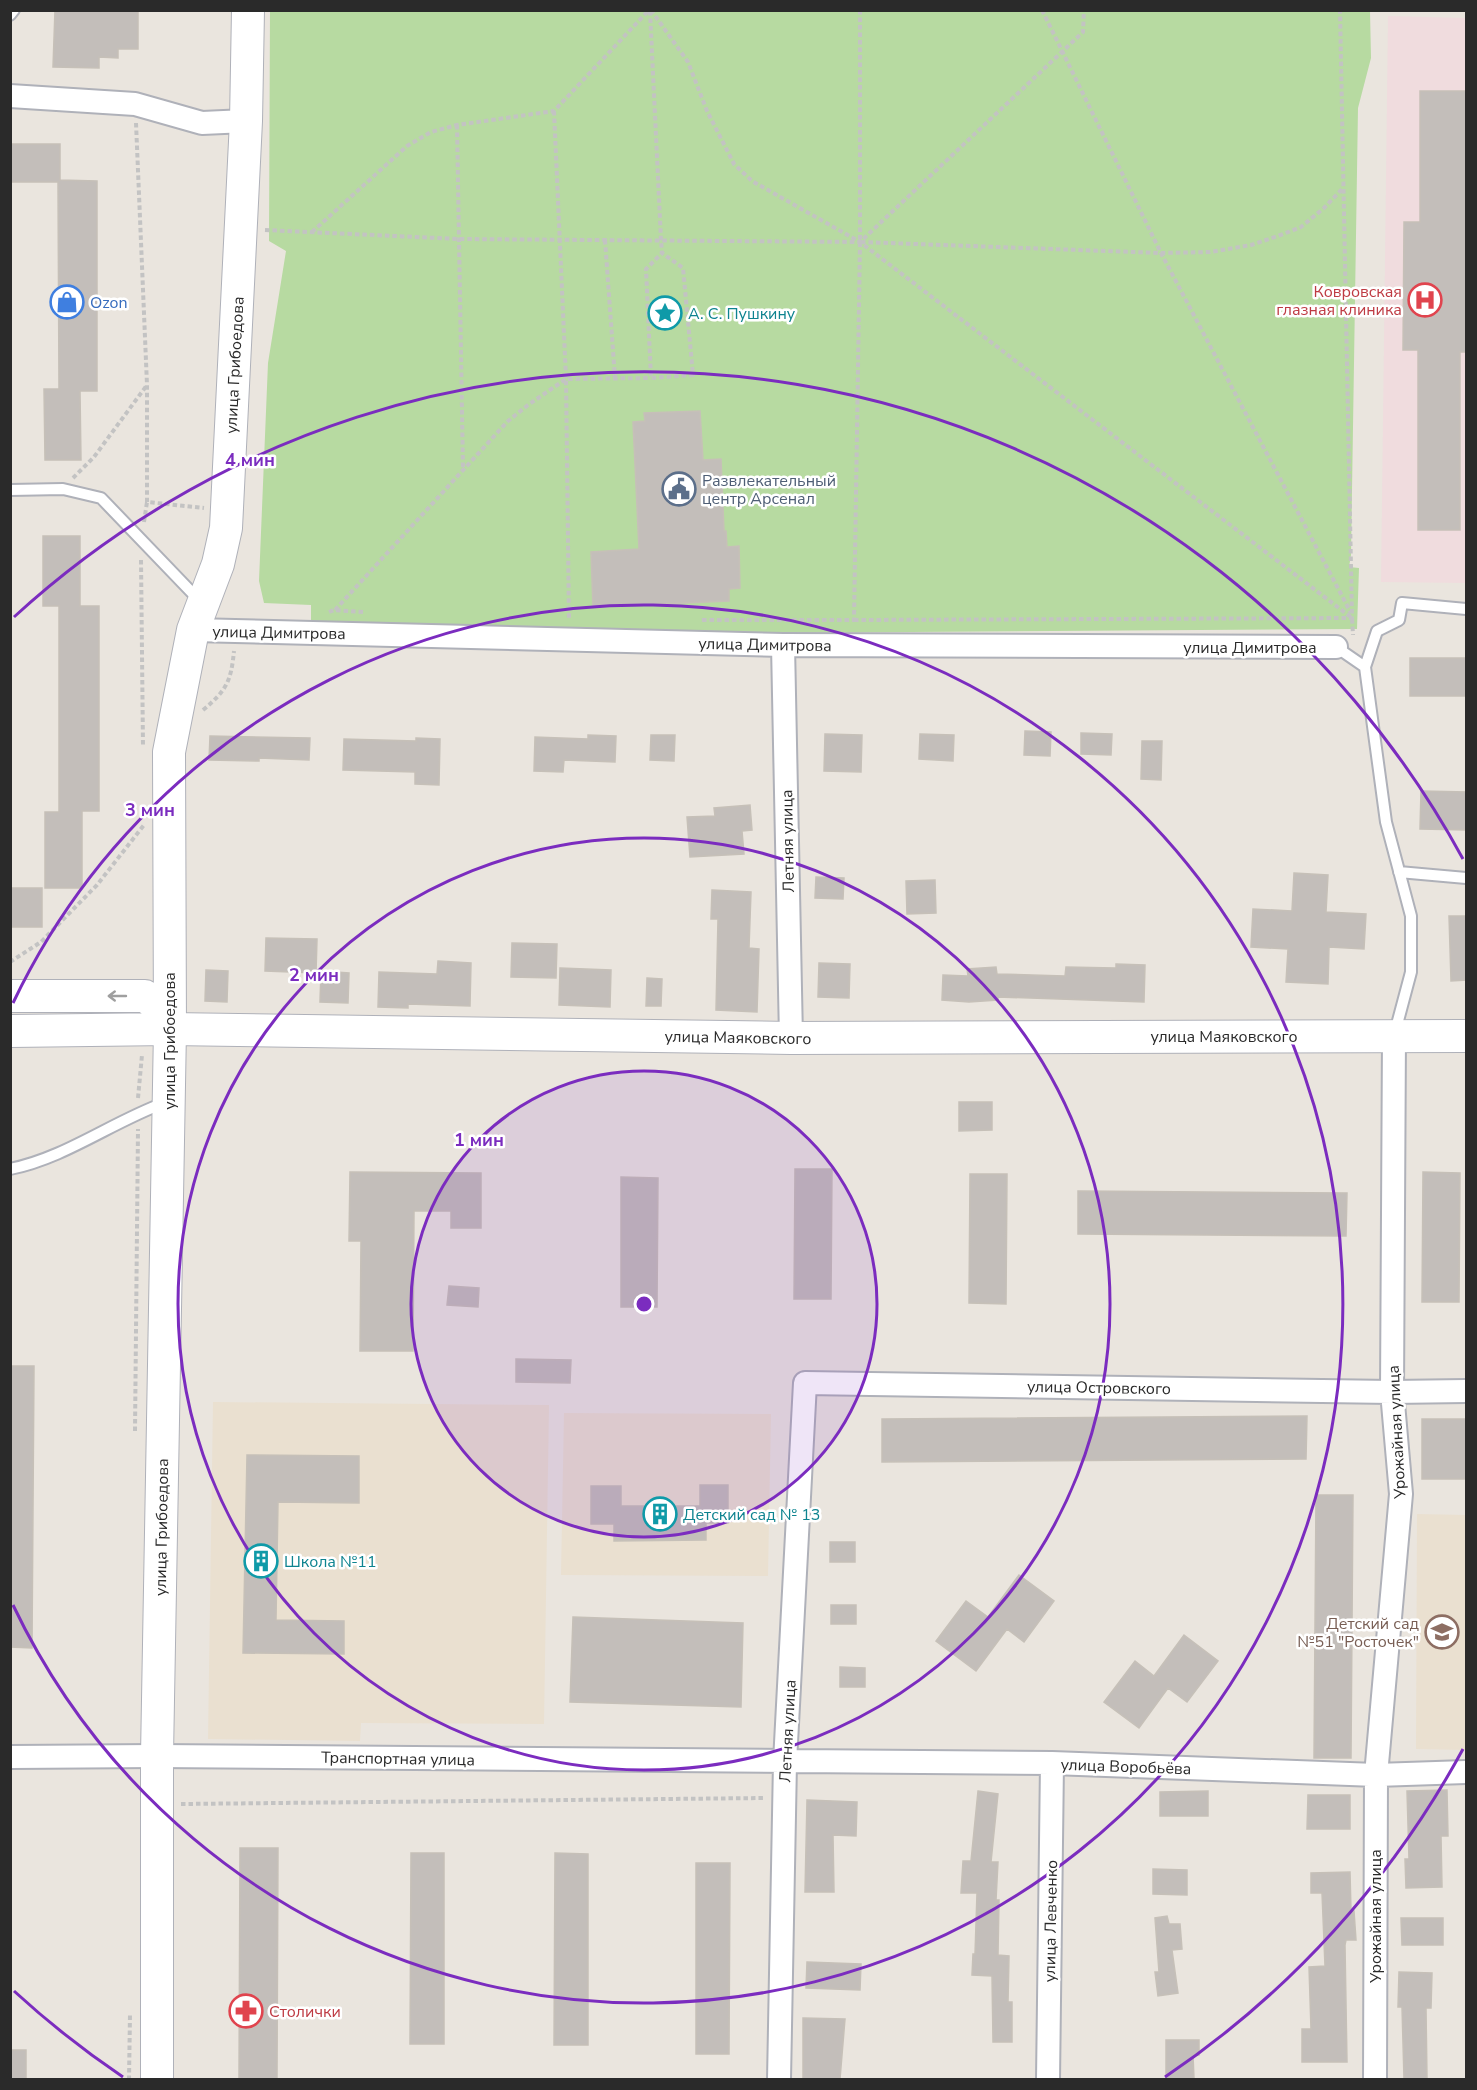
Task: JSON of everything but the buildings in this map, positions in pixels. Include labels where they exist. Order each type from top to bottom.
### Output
[{"type":"street","name":"улица Грибоедова","points":[[157,2079],[159,1805],[157,1756],[169,1101],[162,1024],[169,752],[199,617],[218,564],[226,528],[246,121],[248,10]]},
{"type":"street","points":[[10,96],[135,105],[202,123],[246,121]]},
{"type":"street","name":"улица Димитрова","points":[[199,617],[236,631],[783,645],[1336,647]]},
{"type":"street","name":"Летняя улица","points":[[783,645],[791,1038]]},
{"type":"street","points":[[10,996],[145,996],[162,1024]]},
{"type":"street","name":"улица Маяковского","points":[[10,1031],[162,1024],[791,1038],[1467,1036]]},
{"type":"street","name":"Урожайная улица","points":[[1375,2079],[1376,1775],[1401,1494],[1392,1392],[1394,1035]]},
{"type":"street","name":"Летняя улица","points":[[778,2079],[785,1762],[805,1383]]},
{"type":"street","name":"улица Островского","points":[[805,1383],[1392,1392],[1467,1391]]},
{"type":"street","name":"Транспортная улица","points":[[10,1757],[157,1756],[785,1762]]},
{"type":"street","name":"улица Воробьёва","points":[[785,1762],[1053,1763],[1376,1775],[1467,1772]]},
{"type":"street","name":"улица Левченко","points":[[1048,2079],[1053,1763]]},
{"type":"lane","points":[[10,15],[14,10]]},
{"type":"lane","points":[[10,490],[63,489],[101,498],[199,617]]},
{"type":"lane","points":[[1394,1035],[1411,972],[1411,916],[1386,822],[1365,667],[1377,631],[1399,620],[1402,603],[1467,609]]},
{"type":"lane","points":[[1336,647],[1365,667]]},
{"type":"lane","points":[[1399,872],[1467,878]]},
{"type":"lane","points":[[10,1169],[36,1164],[138,1113],[169,1101]]},
{"type":"path","points":[[312,232],[408,146],[432,132],[457,124],[554,111],[650,10]]},
{"type":"path","points":[[650,10],[662,253],[646,269],[651,378]]},
{"type":"path","points":[[650,10],[688,62],[707,111],[734,164],[752,180],[860,242],[1352,616]]},
{"type":"path","points":[[854,620],[860,242],[860,10]]},
{"type":"path","points":[[1042,10],[1161,254],[1352,616]]},
{"type":"path","points":[[860,242],[1083,32],[1083,10]]},
{"type":"path","points":[[1340,10],[1342,188],[1355,660]]},
{"type":"path","points":[[135,105],[147,385],[147,501],[227,511]]},
{"type":"path","points":[[554,111],[566,379],[568,620],[580,620]]},
{"type":"path","points":[[457,124],[463,470]]},
{"type":"path","points":[[241,229],[459,239],[860,242],[1161,254],[1210,252],[1251,245],[1286,233],[1301,227],[1324,208],[1342,188]]},
{"type":"path","points":[[605,240],[615,378]]},
{"type":"path","points":[[334,610],[518,412],[566,379],[693,375],[683,268],[662,253]]},
{"type":"path","points":[[63,489],[94,457],[147,385]]},
{"type":"path","points":[[698,620],[1352,616]]},
{"type":"path","points":[[200,713],[218,698],[232,675],[236,631]]},
{"type":"path","points":[[10,962],[41,942],[97,885],[144,825]]},
{"type":"path","points":[[135,1434],[138,1087],[162,1024]]},
{"type":"path","points":[[159,1805],[784,1798]]},
{"type":"shaded area","name":"Ковровская глазная клиника","points":[[1388,16],[1466,18],[1466,583],[1381,582]]},
{"type":"shaded area","points":[[213,1402],[549,1405],[544,1724],[361,1723],[360,1741],[208,1739]]},
{"type":"shaded area","points":[[564,1413],[771,1414],[768,1576],[561,1575]]},
{"type":"shaded area","name":"Детский сад №51 \"Росточек\"","points":[[1417,1514],[1466,1515],[1466,1750],[1416,1749]]},
{"type":"green space","points":[[270,11],[1370,11],[1371,58],[1358,108],[1349,567],[1359,568],[1357,629],[765,633],[311,627],[311,605],[264,603],[259,581],[268,363],[286,251],[269,241]]},
{"type":"place","name":"Ковровская глазная клиника","points":[[1425,300]]},
{"type":"place","name":"Ozon","points":[[67,302]]},
{"type":"place","name":"А. С. Пушкину","points":[[665,313]]},
{"type":"place","name":"Развлекательный центр Арсенал","points":[[679,489]]},
{"type":"place","name":"Детский сад № 13","points":[[660,1514]]},
{"type":"place","name":"Школа №11","points":[[261,1561]]},
{"type":"place","name":"Детский сад №51 \"Росточек\"","points":[[1442,1632]]},
{"type":"place","name":"Столички","points":[[246,2011]]}]
